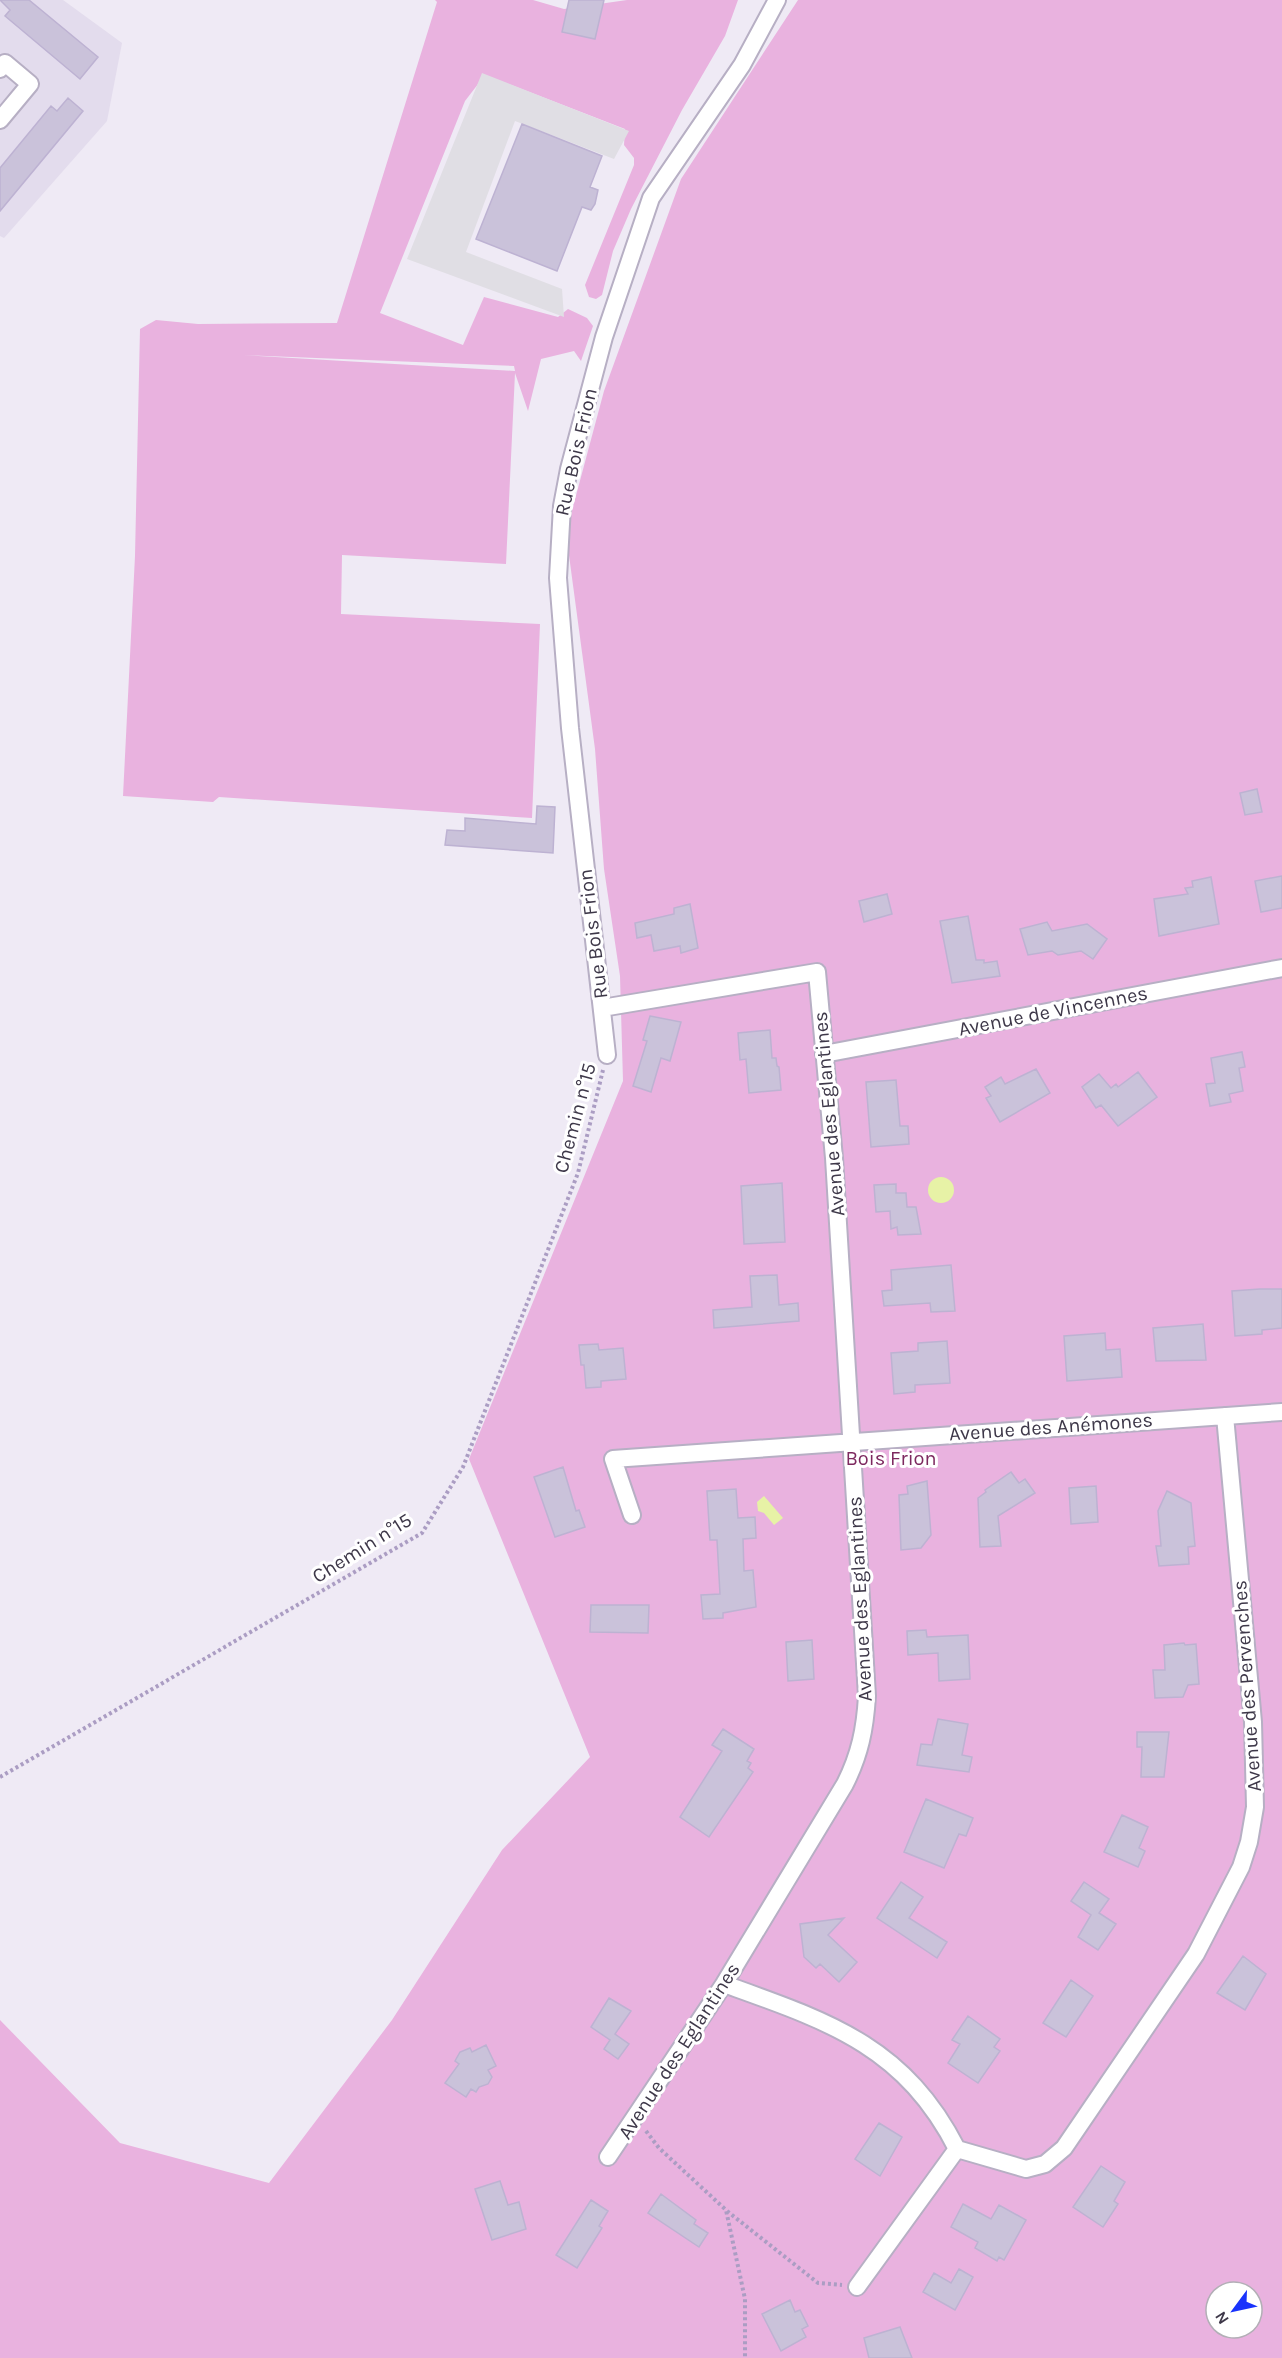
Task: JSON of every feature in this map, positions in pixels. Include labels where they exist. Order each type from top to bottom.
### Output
[{"type":"street","name":"Rue Bois Frion","points":[[607,1055],[570,728],[558,578],[562,506],[568,470],[604,337],[651,198],[742,65],[777,0]]},
{"type":"street","points":[[0,69],[5,63],[30,84],[0,120]]},
{"type":"street","name":"Avenue de Vincennes","points":[[824,1054],[1282,968]]},
{"type":"street","name":"Avenue des Eglantines","points":[[602,1008],[817,972],[852,1441],[867,1696],[866,1728],[858,1758],[845,1784],[724,1984],[608,2157]]},
{"type":"street","points":[[1225,1416],[1282,1412]]},
{"type":"street","name":"Avenue des Anémones","points":[[632,1515],[613,1459],[1225,1416]]},
{"type":"street","name":"Avenue des Pervenches","points":[[957,2149],[1026,2169],[1045,2164],[1064,2148],[1196,1954],[1241,1868],[1255,1807],[1253,1722],[1225,1416]]},
{"type":"street","points":[[724,1984],[812,2015],[871,2047],[896,2065],[920,2089],[942,2118],[957,2149],[857,2287]]},
{"type":"path","name":"Chemin n°15","points":[[0,1777],[422,1533],[463,1467],[578,1173],[607,1055]]},
{"type":"path","points":[[635,2117],[659,2148],[726,2210],[818,2283],[857,2287]]},
{"type":"path","points":[[726,2210],[745,2299],[745,2358]]},
{"type":"shaded area","points":[[0,0],[63,0],[122,43],[107,121],[4,238],[0,236]]},
{"type":"shaded area","points":[[482,73],[629,131],[614,159],[515,121],[466,252],[562,289],[564,317],[407,259]]},
{"type":"shaded area","points":[[941,1177],[950,1181],[954,1190],[950,1199],[941,1203],[932,1199],[928,1190],[932,1181]]},
{"type":"shaded area","points":[[764,1496],[783,1518],[774,1525],[764,1513],[758,1511],[757,1502]]},
{"type":"green space","points":[[435,0],[533,0],[564,9],[627,0],[738,0],[725,36],[682,110],[631,209],[613,251],[602,295],[596,299],[589,297],[585,285],[634,165],[634,158],[624,145],[625,129],[485,75],[465,101],[380,313],[463,345],[484,297],[558,317],[568,309],[587,318],[593,326],[581,361],[574,351],[541,359],[528,411],[515,373],[506,564],[342,555],[341,614],[540,624],[532,818],[219,797],[213,802],[123,796],[135,556],[140,329],[156,320],[198,324],[337,323],[437,2]],"holes":[[[243,355],[514,366],[515,371]]]},
{"type":"green space","name":"Bois Frion","points":[[798,0],[1282,0],[1282,2358],[0,2358],[0,2020],[120,2143],[269,2183],[392,2020],[502,1850],[590,1757],[469,1459],[623,1081],[620,976],[604,869],[595,749],[566,533],[604,391],[681,179]]},
{"type":"building","points":[[0,0],[29,0],[98,57],[80,79],[5,16],[10,10]]},
{"type":"building","points":[[569,0],[604,0],[595,39],[562,32]]},
{"type":"building","points":[[68,98],[83,111],[0,211],[0,168],[51,106],[57,111]]},
{"type":"building","points":[[522,124],[602,156],[590,187],[598,190],[595,204],[591,210],[582,207],[557,271],[476,239]]},
{"type":"building","points":[[1257,789],[1262,812],[1245,815],[1240,793]]},
{"type":"building","points":[[537,806],[555,807],[553,853],[445,845],[447,830],[465,831],[465,818],[536,824]]},
{"type":"building","points":[[1282,876],[1282,908],[1261,912],[1255,881]]},
{"type":"building","points":[[1211,877],[1219,924],[1159,936],[1154,899],[1188,894],[1185,888],[1193,887],[1192,881]]},
{"type":"building","points":[[887,894],[892,914],[864,922],[859,901]]},
{"type":"building","points":[[690,904],[698,948],[681,953],[680,946],[654,951],[651,935],[637,938],[635,923],[674,914],[674,908]]},
{"type":"building","points":[[968,916],[976,960],[984,960],[984,963],[997,961],[1000,976],[952,983],[940,921]]},
{"type":"building","points":[[1047,922],[1052,931],[1087,924],[1107,939],[1093,959],[1081,951],[1058,955],[1052,951],[1028,955],[1020,929]]},
{"type":"building","points":[[650,1016],[681,1022],[670,1061],[661,1058],[651,1092],[633,1086],[647,1041],[643,1040]]},
{"type":"building","points":[[770,1030],[772,1058],[776,1058],[779,1067],[781,1090],[749,1093],[746,1059],[740,1060],[738,1033]]},
{"type":"building","points":[[1242,1052],[1245,1067],[1239,1068],[1243,1091],[1229,1094],[1231,1102],[1210,1106],[1206,1084],[1215,1083],[1211,1058]]},
{"type":"building","points":[[1036,1069],[1050,1093],[1000,1122],[986,1098],[991,1096],[985,1087],[1001,1077],[1005,1084]]},
{"type":"building","points":[[1138,1072],[1157,1097],[1118,1126],[1101,1105],[1096,1108],[1082,1087],[1099,1074],[1111,1088],[1116,1084],[1118,1087]]},
{"type":"building","points":[[896,1080],[900,1126],[908,1126],[909,1144],[871,1147],[866,1082]]},
{"type":"building","points":[[782,1183],[785,1242],[744,1244],[741,1186]]},
{"type":"building","points":[[896,1184],[896,1193],[906,1193],[907,1207],[916,1207],[921,1234],[898,1235],[897,1227],[891,1229],[890,1211],[876,1212],[874,1185]]},
{"type":"building","points":[[951,1265],[955,1311],[931,1312],[930,1303],[884,1306],[882,1291],[892,1290],[891,1270]]},
{"type":"building","points":[[777,1275],[779,1305],[798,1303],[799,1321],[714,1328],[713,1310],[752,1307],[750,1276]]},
{"type":"building","points":[[1282,1289],[1282,1328],[1262,1330],[1262,1334],[1235,1336],[1232,1291]]},
{"type":"building","points":[[1203,1324],[1206,1360],[1156,1361],[1153,1328]]},
{"type":"building","points":[[1105,1333],[1106,1350],[1120,1349],[1122,1377],[1067,1381],[1064,1336]]},
{"type":"building","points":[[947,1341],[950,1383],[915,1385],[915,1392],[894,1394],[891,1353],[918,1351],[918,1343]]},
{"type":"building","points":[[598,1344],[599,1350],[623,1348],[626,1379],[601,1381],[601,1387],[586,1388],[579,1345]]},
{"type":"building","points":[[563,1467],[576,1511],[579,1510],[585,1527],[555,1537],[534,1477]]},
{"type":"building","points":[[1011,1472],[1019,1483],[1025,1479],[1035,1493],[998,1516],[1001,1546],[980,1547],[978,1498],[986,1492],[985,1490]]},
{"type":"building","points":[[927,1481],[931,1535],[921,1548],[901,1550],[899,1495],[908,1494],[907,1486]]},
{"type":"building","points":[[1096,1486],[1098,1522],[1071,1524],[1069,1488]]},
{"type":"building","points":[[736,1489],[738,1518],[755,1517],[756,1538],[743,1539],[744,1571],[753,1570],[756,1607],[723,1613],[723,1618],[703,1619],[701,1595],[720,1594],[717,1540],[710,1540],[707,1491]]},
{"type":"building","points":[[1167,1491],[1191,1503],[1195,1546],[1188,1547],[1189,1564],[1159,1566],[1156,1546],[1161,1546],[1158,1511]]},
{"type":"building","points":[[591,1605],[649,1605],[648,1633],[590,1632]]},
{"type":"building","points":[[926,1630],[927,1637],[968,1635],[970,1679],[939,1681],[938,1653],[908,1655],[907,1631]]},
{"type":"building","points":[[812,1640],[814,1679],[788,1681],[786,1642]]},
{"type":"building","points":[[1184,1643],[1185,1645],[1196,1644],[1199,1684],[1188,1685],[1183,1697],[1155,1698],[1153,1670],[1165,1670],[1164,1645]]},
{"type":"building","points":[[938,1719],[968,1724],[962,1755],[972,1757],[969,1772],[917,1765],[921,1744],[932,1745]]},
{"type":"building","points":[[723,1729],[754,1749],[747,1761],[751,1763],[748,1768],[753,1772],[709,1837],[680,1817],[722,1751],[712,1745]]},
{"type":"building","points":[[1137,1732],[1169,1732],[1164,1777],[1141,1777],[1142,1747],[1137,1747]]},
{"type":"building","points":[[926,1799],[973,1818],[966,1836],[959,1834],[944,1868],[904,1852]]},
{"type":"building","points":[[1122,1815],[1148,1827],[1139,1848],[1145,1851],[1138,1867],[1104,1852]]},
{"type":"building","points":[[901,1882],[923,1897],[909,1918],[947,1942],[937,1958],[877,1918]]},
{"type":"building","points":[[1084,1882],[1109,1899],[1099,1913],[1116,1924],[1098,1950],[1078,1937],[1091,1915],[1071,1901]]},
{"type":"building","points":[[844,1918],[828,1935],[857,1962],[839,1982],[820,1964],[816,1968],[804,1957],[800,1924]]},
{"type":"building","points":[[1243,1956],[1266,1974],[1245,2010],[1217,1993]]},
{"type":"building","points":[[1071,1980],[1093,1996],[1066,2037],[1043,2023]]},
{"type":"building","points":[[609,1998],[631,2011],[615,2034],[629,2044],[618,2059],[604,2049],[610,2040],[591,2027]]},
{"type":"building","points":[[968,2016],[1000,2039],[994,2047],[1000,2051],[978,2083],[948,2063],[960,2044],[952,2040]]},
{"type":"building","points":[[486,2045],[496,2066],[488,2070],[492,2077],[488,2084],[479,2087],[476,2092],[471,2089],[466,2097],[445,2083],[459,2064],[455,2061],[460,2052],[470,2048],[472,2052]]},
{"type":"building","points":[[879,2123],[902,2137],[880,2176],[855,2159]]},
{"type":"building","points":[[1101,2166],[1125,2182],[1114,2201],[1118,2204],[1103,2227],[1073,2207]]},
{"type":"building","points":[[500,2181],[508,2205],[519,2202],[526,2229],[492,2240],[475,2189]]},
{"type":"building","points":[[661,2194],[696,2220],[694,2224],[708,2233],[699,2247],[648,2213]]},
{"type":"building","points":[[591,2200],[608,2211],[599,2226],[602,2228],[577,2268],[556,2255]]},
{"type":"building","points":[[963,2204],[991,2219],[999,2205],[1026,2220],[1004,2260],[999,2257],[997,2261],[975,2248],[978,2242],[951,2227]]},
{"type":"building","points":[[959,2269],[973,2277],[955,2310],[923,2292],[934,2273],[951,2283]]},
{"type":"building","points":[[790,2300],[795,2312],[800,2310],[808,2326],[802,2329],[806,2337],[781,2351],[762,2314]]},
{"type":"building","points":[[900,2327],[912,2358],[869,2358],[864,2338]]}]
